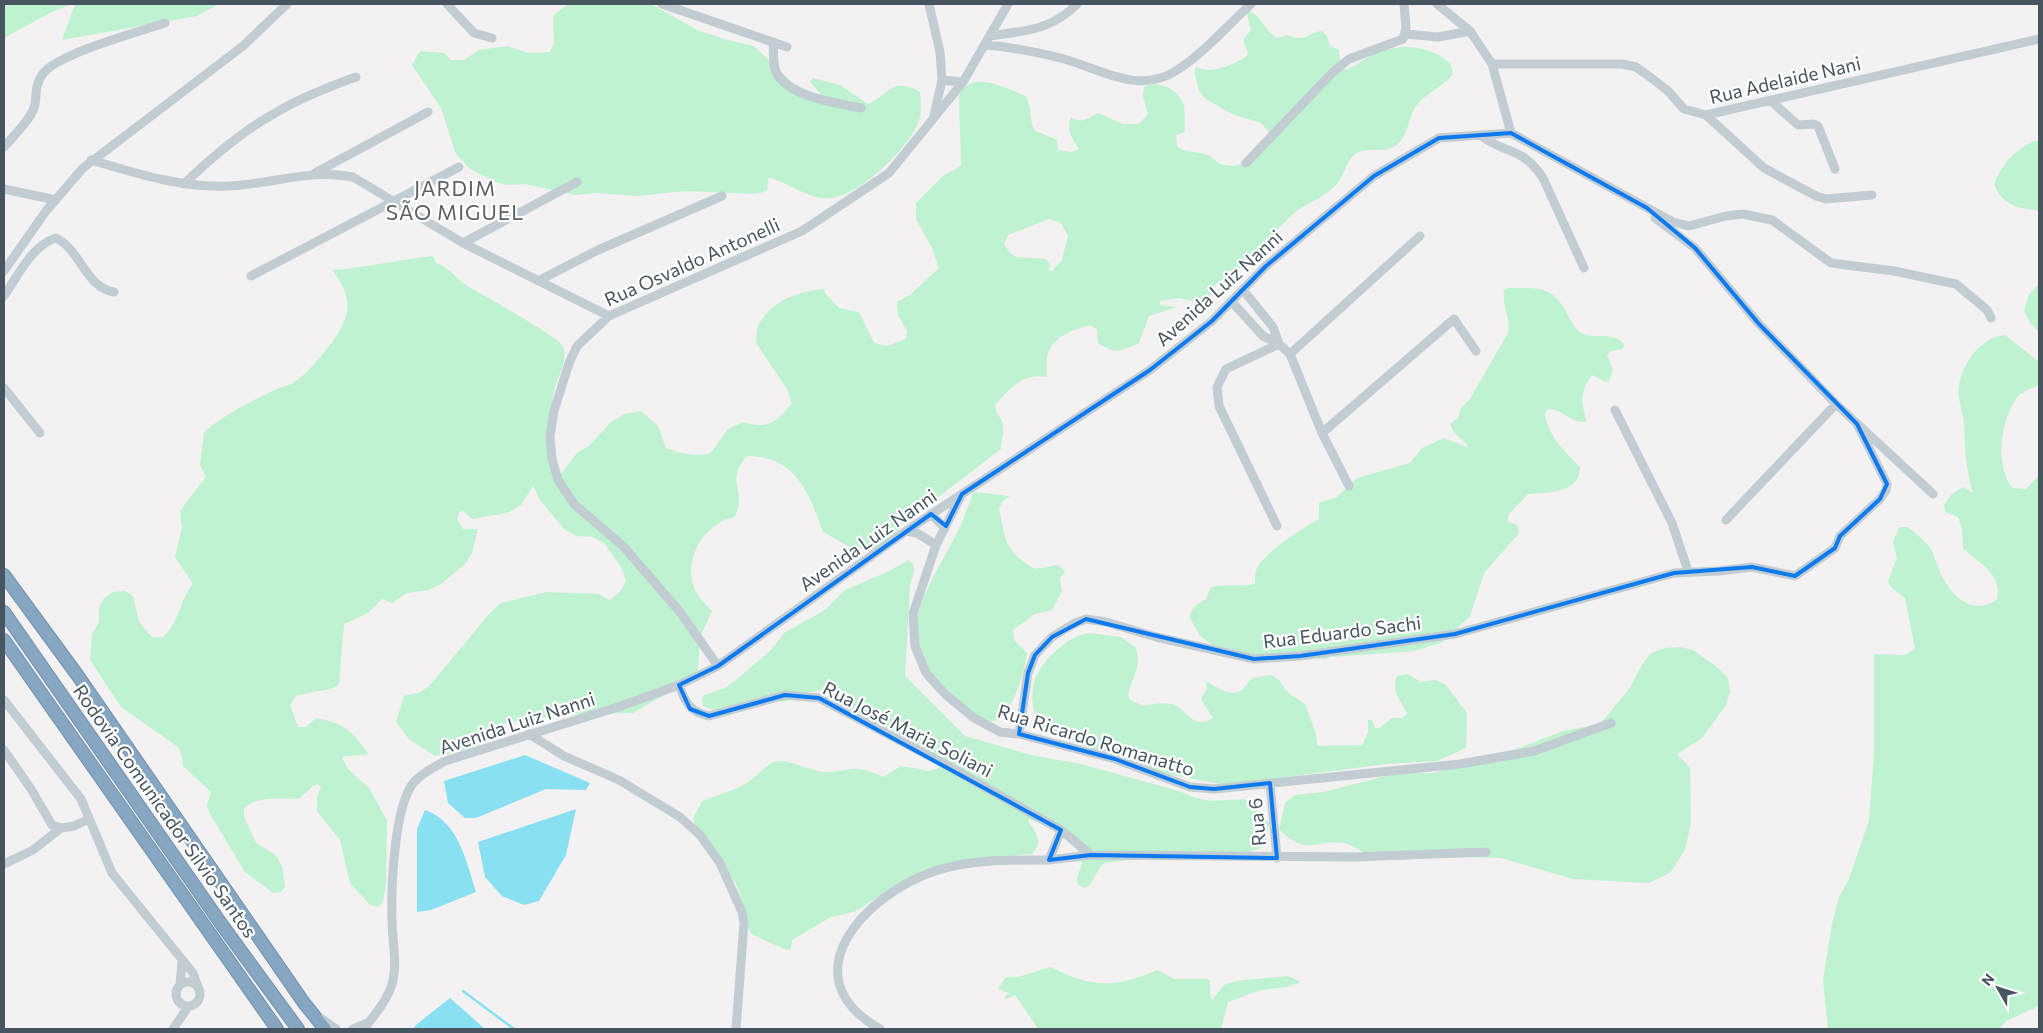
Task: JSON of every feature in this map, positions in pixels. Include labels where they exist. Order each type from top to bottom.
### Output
[{"type":"highway","points":[[4,575],[78,676],[304,1003],[325,1029]]},
{"type":"highway","name":"Rodovia Comunicador Silvio Santos","points":[[4,612],[222,925],[298,1029]]},
{"type":"highway","name":"Rodovia Comunicador Silvio Santos","points":[[4,640],[277,1029]]},
{"type":"street","points":[[4,271],[56,200],[91,160],[149,119],[242,46],[287,4]]},
{"type":"street","points":[[446,4],[474,33],[492,38]]},
{"type":"street","points":[[662,4],[787,47]]},
{"type":"street","points":[[929,4],[940,52],[942,80],[934,119]]},
{"type":"street","name":"Rua Osvaldo Antonelli","points":[[718,666],[680,612],[623,546],[574,504],[558,480],[552,459],[550,436],[554,411],[568,363],[577,346],[609,316],[802,231],[889,173],[964,82],[1008,4]]},
{"type":"street","points":[[990,36],[1047,26],[1064,17],[1077,4]]},
{"type":"street","points":[[985,45],[1018,48],[1041,53],[1108,76],[1132,81],[1156,79],[1172,73],[1188,62],[1251,4]]},
{"type":"street","points":[[1404,4],[1406,34]]},
{"type":"street","points":[[1437,4],[1470,31],[1492,64],[1511,133],[1681,225],[1689,226],[1726,216],[1743,214],[1772,220],[1831,263],[1894,271],[1956,284],[1987,310],[1991,318]]},
{"type":"street","points":[[4,148],[26,122],[34,106],[35,88],[43,73],[64,58],[165,23]]},
{"type":"street","points":[[1246,163],[1332,72],[1349,59],[1396,43],[1406,34],[1438,37],[1470,31]]},
{"type":"street","name":"Rua Adelaide Nani","points":[[1492,64],[1636,67],[1658,82],[1684,109],[1706,115],[2039,39]]},
{"type":"street","points":[[773,42],[775,67],[778,76],[787,84],[817,99],[861,108]]},
{"type":"street","points":[[184,184],[205,164],[273,113],[356,77]]},
{"type":"street","points":[[942,80],[964,82]]},
{"type":"street","points":[[1771,101],[1798,125],[1814,124],[1818,126],[1835,169]]},
{"type":"street","points":[[313,174],[428,112]]},
{"type":"street","points":[[1706,115],[1758,164],[1816,196],[1826,199],[1872,195]]},
{"type":"street","name":"Avenida Luiz Nanni","points":[[353,1029],[367,1026],[392,985],[395,966],[392,920],[398,831],[404,800],[414,783],[430,769],[445,761],[618,707],[679,685],[718,666],[906,531],[1150,370],[1212,321],[1266,266],[1374,176],[1439,138],[1511,133]]},
{"type":"street","points":[[1480,134],[1490,142],[1516,151],[1535,166],[1544,178],[1584,268]]},
{"type":"street","points":[[91,160],[136,174],[184,184],[254,185],[313,174],[333,173],[353,178],[463,244],[609,316]]},
{"type":"street","points":[[251,276],[459,167]]},
{"type":"street","points":[[463,244],[577,182]]},
{"type":"street","points":[[4,188],[56,200]]},
{"type":"street","points":[[538,281],[598,250],[722,196]]},
{"type":"street","points":[[1648,208],[1652,215],[1695,248],[1759,324],[1836,404],[1932,494]]},
{"type":"street","points":[[1290,354],[1420,236]]},
{"type":"street","points":[[4,296],[34,252],[47,241],[56,238],[65,243],[98,286],[114,292]]},
{"type":"street","points":[[1243,290],[1273,327],[1279,344]]},
{"type":"street","points":[[1231,301],[1263,336],[1279,344],[1290,354],[1322,433],[1349,486]]},
{"type":"street","points":[[1322,433],[1454,319],[1476,351]]},
{"type":"street","points":[[1277,526],[1219,406],[1216,387],[1226,369],[1279,344]]},
{"type":"street","points":[[4,388],[40,433]]},
{"type":"street","points":[[1726,520],[1836,404]]},
{"type":"street","points":[[1614,410],[1672,522],[1688,572]]},
{"type":"street","name":"Rua Eduardo Sachi","points":[[1019,734],[1028,673],[1035,655],[1052,637],[1073,624],[1086,619],[1106,622],[1156,637],[1254,658],[1300,656],[1455,634],[1647,580],[1688,572],[1758,568],[1786,576],[1800,575],[1835,548],[1840,536],[1880,499],[1886,490],[1887,484],[1857,424]]},
{"type":"street","name":"Rua Ricardo Romanatto","points":[[962,494],[936,544],[913,614],[914,646],[926,673],[945,694],[974,718],[1000,732],[1019,734],[1115,760],[1190,787],[1214,789],[1460,764],[1534,751],[1610,723]]},
{"type":"street","points":[[932,514],[945,528]]},
{"type":"street","points":[[906,531],[917,533],[936,544]]},
{"type":"street","name":"Rua José Maria Soliani","points":[[679,685],[690,709],[698,714],[709,716],[785,695],[819,698],[939,761],[1061,830],[1091,855]]},
{"type":"street","points":[[4,700],[81,799],[112,872],[182,962],[193,973],[200,998],[195,1005],[188,1007],[173,1029]]},
{"type":"street","points":[[529,734],[564,756],[620,780],[656,801],[680,817],[700,835],[715,856],[734,891],[744,923],[736,1029]]},
{"type":"street","points":[[4,750],[31,788],[52,825],[61,828],[74,826],[89,819]]},
{"type":"street","name":"Rua 6","points":[[1270,783],[1276,858]]},
{"type":"street","points":[[4,864],[49,840],[61,828]]},
{"type":"street","points":[[1049,860],[1061,830]]},
{"type":"street","points":[[880,1029],[862,1019],[845,1001],[837,966],[840,948],[865,914],[893,892],[935,871],[977,863],[1049,860],[1091,855],[1354,858],[1486,852]]},
{"type":"street","points":[[182,962],[180,985],[176,993],[178,1001],[188,1007]]},
{"type":"street","points":[[180,985],[188,982],[198,987]]},
{"type":"street","points":[[304,1003],[336,1029]]},
{"type":"highlighted area","points":[[1511,133],[1647,208],[1695,248],[1759,324],[1857,424],[1887,484],[1880,499],[1840,536],[1835,548],[1795,576],[1752,567],[1674,573],[1455,634],[1300,656],[1254,659],[1086,619],[1052,637],[1035,655],[1028,673],[1019,734],[1115,759],[1190,787],[1214,789],[1270,783],[1277,858],[1091,855],[1049,860],[1061,830],[819,698],[785,695],[709,716],[690,709],[679,685],[718,666],[931,514],[946,526],[962,494],[1150,370],[1212,321],[1266,266],[1374,176],[1439,138]]},
{"type":"green space","points":[[4,4],[72,4],[50,13],[4,38]]},
{"type":"green space","points":[[75,4],[219,4],[197,16],[62,40]]},
{"type":"green space","points":[[568,4],[651,4],[697,30],[754,46],[792,82],[815,95],[821,94],[810,82],[813,78],[840,85],[868,104],[897,86],[910,88],[920,92],[921,108],[918,123],[913,134],[882,169],[855,189],[831,198],[815,197],[770,178],[768,179],[767,191],[755,194],[685,191],[638,196],[596,193],[576,195],[525,184],[507,185],[496,182],[470,169],[456,154],[441,108],[412,65],[420,51],[444,53],[451,60],[464,60],[479,50],[507,46],[528,53],[550,52],[554,43],[553,16]]},
{"type":"green space","points":[[1249,11],[1253,13],[1269,32],[1277,38],[1287,35],[1302,38],[1322,31],[1327,36],[1330,46],[1339,50],[1341,67],[1344,70],[1376,53],[1393,48],[1411,47],[1419,48],[1442,57],[1450,64],[1453,74],[1445,83],[1420,101],[1411,116],[1403,138],[1395,146],[1385,150],[1365,150],[1355,154],[1335,186],[1294,213],[1248,261],[1227,278],[1216,284],[1209,301],[1201,303],[1179,298],[1159,301],[1161,305],[1177,307],[1149,316],[1139,343],[1118,351],[1098,343],[1097,330],[1091,325],[1060,337],[1048,353],[1047,377],[1031,377],[1018,383],[995,405],[1003,424],[1001,449],[902,525],[881,550],[850,547],[823,532],[812,503],[798,479],[777,462],[747,456],[737,474],[736,481],[739,500],[734,518],[724,520],[704,535],[693,557],[692,582],[695,590],[712,611],[700,637],[698,669],[694,678],[633,713],[563,715],[498,724],[491,727],[489,738],[484,743],[455,753],[435,756],[409,739],[396,722],[404,696],[421,692],[431,684],[490,613],[501,603],[547,592],[598,594],[610,600],[620,592],[626,581],[621,567],[604,543],[593,537],[577,536],[565,530],[540,500],[533,486],[521,505],[507,513],[472,519],[463,511],[459,512],[457,519],[463,529],[478,529],[472,553],[465,564],[441,584],[428,590],[407,593],[392,603],[382,599],[368,613],[344,624],[339,684],[331,689],[297,695],[290,705],[298,727],[306,727],[316,718],[334,722],[352,734],[368,753],[367,755],[345,756],[342,758],[348,769],[370,789],[387,821],[386,883],[383,902],[378,907],[370,905],[350,883],[340,840],[317,811],[317,797],[321,787],[318,784],[313,786],[299,799],[263,799],[244,808],[244,817],[256,843],[276,855],[282,867],[285,887],[281,892],[273,893],[245,872],[209,812],[207,805],[211,792],[183,766],[182,756],[178,747],[121,707],[90,660],[92,634],[99,622],[99,607],[104,598],[113,592],[125,591],[133,596],[139,622],[152,637],[163,637],[173,625],[193,584],[175,557],[182,527],[180,512],[206,477],[200,465],[204,432],[239,408],[296,381],[322,355],[338,334],[346,314],[346,294],[341,282],[332,270],[433,256],[436,263],[449,270],[466,285],[533,324],[558,341],[564,350],[564,360],[555,387],[550,421],[551,461],[556,480],[577,453],[590,445],[611,422],[625,414],[641,411],[658,426],[666,448],[687,454],[710,454],[728,429],[743,422],[759,425],[771,423],[782,415],[792,403],[787,389],[756,343],[759,324],[772,309],[787,298],[805,292],[824,289],[825,293],[839,308],[859,312],[874,343],[888,346],[906,339],[907,331],[898,315],[897,302],[911,294],[939,268],[932,248],[916,219],[916,203],[943,176],[961,166],[959,95],[965,87],[972,83],[990,83],[1026,96],[1034,130],[1057,140],[1058,150],[1071,152],[1079,149],[1069,130],[1071,117],[1078,120],[1088,119],[1098,113],[1123,124],[1139,124],[1148,114],[1143,96],[1144,87],[1156,84],[1162,85],[1178,95],[1184,106],[1185,130],[1183,133],[1176,135],[1177,147],[1208,155],[1217,162],[1228,166],[1241,164],[1253,157],[1269,142],[1269,132],[1261,123],[1232,114],[1206,99],[1199,91],[1194,71],[1196,67],[1208,70],[1221,68],[1246,57],[1248,53],[1243,40],[1251,30],[1247,15]],"holes":[[[1049,219],[1061,223],[1068,236],[1062,260],[1052,271],[1049,271],[1050,264],[1046,259],[1016,257],[1010,253],[1004,244],[1008,235]]]},
{"type":"green space","points":[[2033,141],[2039,141],[2039,211],[2017,207],[2006,201],[2001,197],[1994,184],[2009,159]]},
{"type":"green space","points":[[2039,285],[2039,331],[2030,323],[2024,311],[2029,294]]},
{"type":"green space","points":[[1508,288],[1543,290],[1556,297],[1574,326],[1580,332],[1591,336],[1614,337],[1624,344],[1623,349],[1611,351],[1607,355],[1613,370],[1609,381],[1606,382],[1592,375],[1585,386],[1582,403],[1587,421],[1576,421],[1559,411],[1549,409],[1545,413],[1546,421],[1553,436],[1580,467],[1579,476],[1569,487],[1562,490],[1528,494],[1509,514],[1507,521],[1517,525],[1519,533],[1484,573],[1470,616],[1443,642],[1415,651],[1325,659],[1224,653],[1200,636],[1189,616],[1194,607],[1206,599],[1211,587],[1255,584],[1255,574],[1261,562],[1276,548],[1319,519],[1319,503],[1337,497],[1357,478],[1410,463],[1422,448],[1444,438],[1469,448],[1451,428],[1450,424],[1458,418],[1461,408],[1470,399],[1508,333],[1509,327],[1504,302],[1504,290]]},
{"type":"green space","points":[[2005,335],[2039,362],[2039,385],[2027,390],[2016,399],[2006,419],[2003,431],[2002,456],[2003,468],[2012,488],[2026,489],[2039,475],[2039,1006],[2006,1021],[1999,1029],[1828,1029],[1823,980],[1832,924],[1839,897],[1848,881],[1869,821],[1874,751],[1874,654],[1905,655],[1915,649],[1905,598],[1891,587],[1888,581],[1897,558],[1893,542],[1899,527],[1908,527],[1928,545],[1944,580],[1960,599],[1967,603],[1981,606],[1997,600],[1998,590],[1993,576],[1989,570],[1963,548],[1962,528],[1958,517],[1945,512],[1944,505],[1952,494],[1963,487],[1973,493],[1967,468],[1964,424],[1959,395],[1959,386],[1964,368],[1981,346],[1996,337]]},
{"type":"green space","points":[[975,492],[1010,496],[1003,501],[999,508],[1005,537],[1012,551],[1018,557],[1035,569],[1058,565],[1065,571],[1060,579],[1062,591],[1052,610],[1035,614],[1013,630],[1014,640],[1027,653],[1026,660],[1016,692],[1006,712],[992,721],[974,716],[954,701],[936,683],[923,665],[916,634],[917,620],[927,590],[960,526],[971,501],[972,494]]},
{"type":"green space","points":[[909,560],[913,564],[914,571],[910,586],[905,676],[965,736],[1031,755],[1081,764],[1179,791],[1196,798],[1210,801],[1245,799],[1269,823],[1265,846],[1250,852],[1168,855],[1105,863],[1085,888],[1078,885],[1077,882],[1082,862],[1081,855],[1077,849],[1062,836],[1029,819],[1028,821],[1038,838],[1038,846],[1032,854],[968,860],[898,885],[854,912],[831,917],[792,940],[791,949],[787,950],[751,934],[736,884],[712,857],[701,839],[693,819],[702,801],[740,787],[768,766],[779,761],[822,772],[860,769],[883,777],[901,766],[929,771],[939,768],[935,763],[873,725],[828,688],[799,695],[788,701],[762,702],[715,711],[703,706],[702,699],[704,695],[725,688],[735,681],[771,650],[784,633],[825,610],[845,590],[885,573]]},
{"type":"green space","points":[[1090,633],[1121,637],[1135,647],[1138,659],[1128,695],[1130,700],[1143,706],[1161,703],[1171,704],[1181,709],[1195,721],[1206,722],[1213,718],[1201,699],[1207,688],[1206,681],[1233,693],[1242,690],[1253,678],[1271,675],[1279,680],[1288,693],[1305,704],[1316,734],[1317,746],[1362,745],[1368,733],[1368,720],[1372,720],[1375,728],[1379,728],[1392,718],[1402,718],[1407,714],[1396,692],[1395,682],[1397,676],[1408,674],[1421,682],[1435,680],[1446,685],[1467,713],[1466,748],[1437,761],[1386,764],[1227,785],[1166,774],[1086,747],[1050,730],[1043,733],[1037,721],[1032,698],[1036,677],[1041,667],[1059,648],[1073,638]]},
{"type":"green space","points":[[1680,647],[1693,650],[1717,667],[1728,678],[1730,692],[1726,705],[1702,738],[1677,754],[1690,768],[1691,822],[1685,850],[1670,873],[1649,883],[1573,879],[1501,858],[1369,854],[1344,843],[1333,842],[1303,845],[1279,829],[1285,803],[1295,795],[1324,792],[1397,773],[1433,773],[1501,755],[1563,731],[1600,724],[1630,688],[1643,663],[1651,653],[1665,648]]},
{"type":"green space","points":[[1051,967],[1078,979],[1104,983],[1129,980],[1157,970],[1174,979],[1207,979],[1210,981],[1210,997],[1212,1000],[1224,985],[1235,981],[1288,976],[1301,982],[1287,987],[1261,990],[1228,1002],[1221,1029],[1036,1029],[1037,1027],[1015,995],[1005,999],[1005,996],[1009,993],[998,989],[1006,977],[1018,977]]},
{"type":"water","points":[[525,755],[590,783],[586,790],[546,789],[476,818],[465,818],[448,803],[444,781]]},
{"type":"water","points":[[576,809],[566,855],[539,901],[524,905],[502,896],[485,877],[478,842]]},
{"type":"water","points":[[425,810],[437,816],[446,824],[460,844],[476,892],[431,910],[417,912],[417,829]]},
{"type":"water","points":[[450,998],[485,1029],[413,1029],[416,1025]]},
{"type":"waterway","points":[[463,991],[514,1029]]},
{"type":"district","name":"JARDIM SÃO MIGUEL","points":[[455,201]]}]
